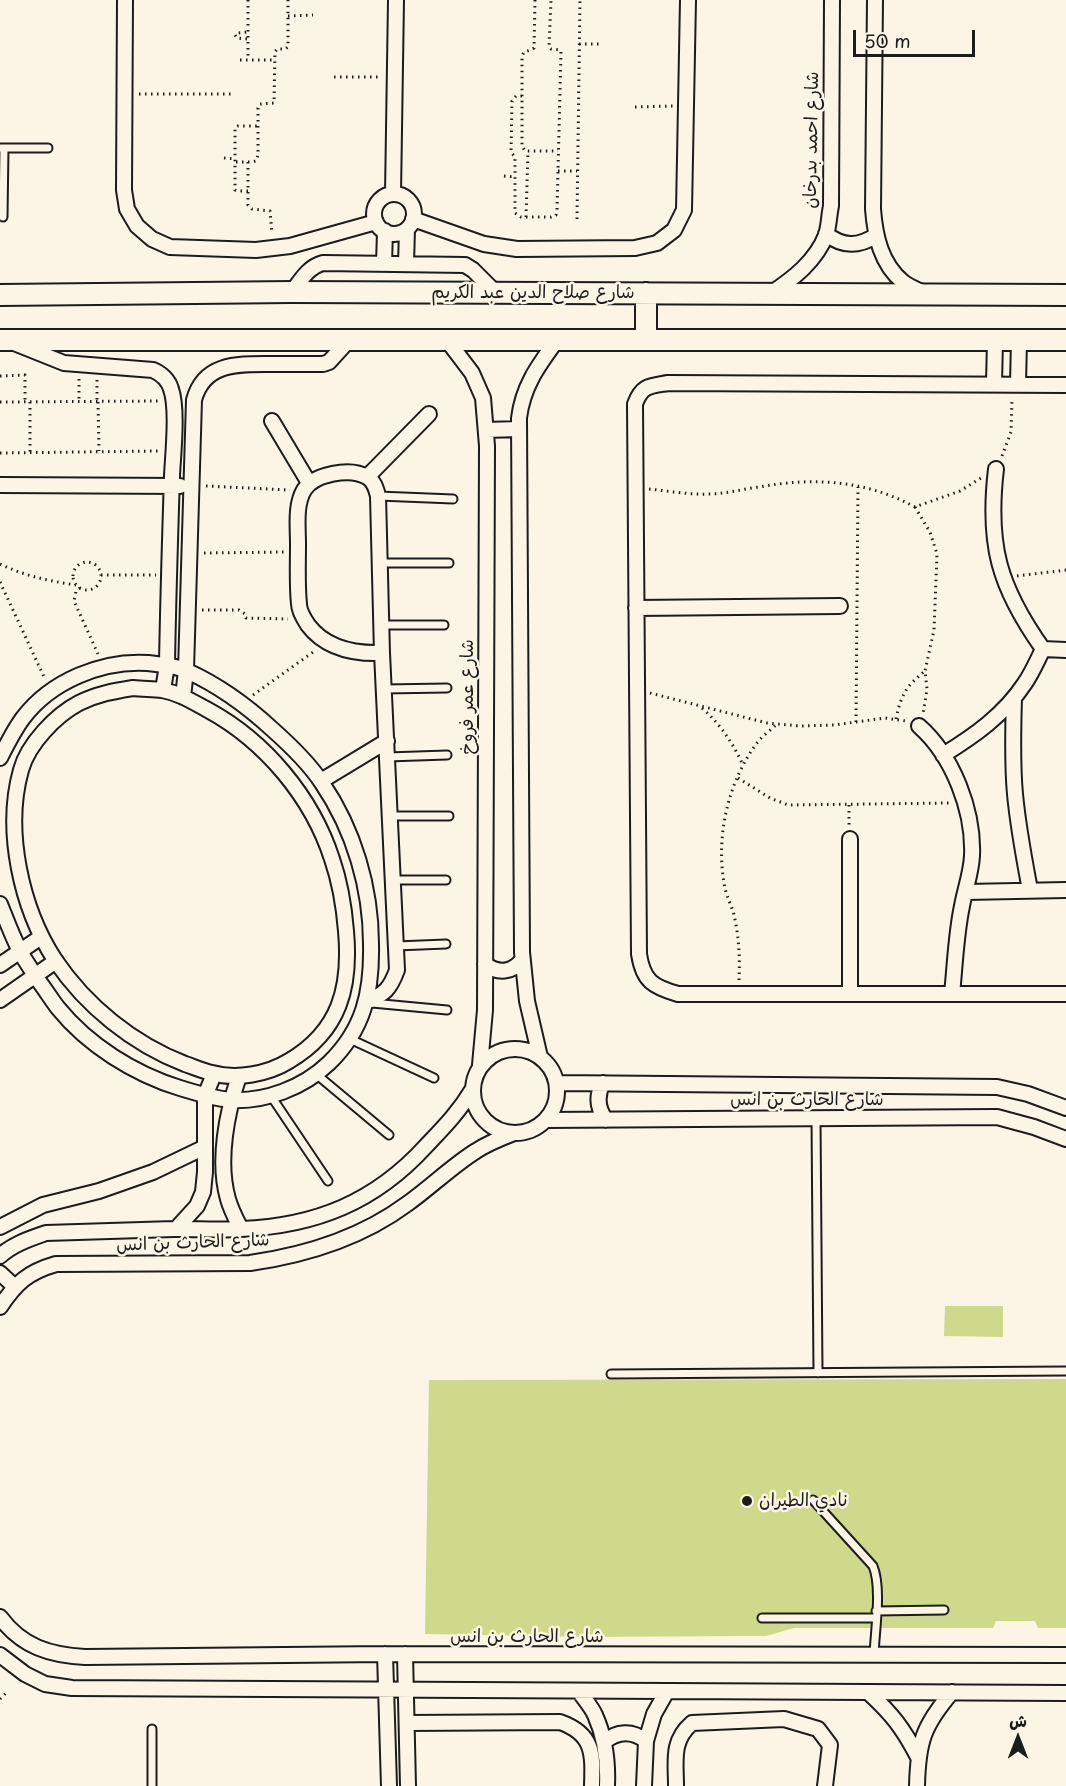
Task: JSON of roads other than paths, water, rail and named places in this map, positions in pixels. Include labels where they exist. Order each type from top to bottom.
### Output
[{"type":"main road","name":"شارع صلاح الدين عبد الكريم","points":[[0,295],[292,292],[1066,295]]},
{"type":"main road","points":[[646,293],[646,340]]},
{"type":"main road","points":[[4,340],[1066,340]]},
{"type":"street","points":[[125,0],[124,190],[127,209],[137,226],[152,240],[170,247],[256,250],[290,246],[380,226],[396,233],[410,224],[484,244],[517,249],[636,248],[657,243],[674,230],[684,210],[688,0]]},
{"type":"street","points":[[393,194],[396,0]]},
{"type":"street","name":"شارع احمد بدرخان","points":[[770,294],[794,278],[812,258],[826,234],[831,206],[832,0]]},
{"type":"street","points":[[875,0],[873,209],[875,236],[885,261],[903,282],[926,294]]},
{"type":"street","points":[[384,264],[380,226],[374,214],[379,201],[393,194],[407,198],[414,212],[410,224],[406,264]]},
{"type":"street","points":[[826,234],[835,241],[856,245],[875,236]]},
{"type":"street","points":[[292,292],[309,270],[323,263],[465,265],[496,293]]},
{"type":"street","points":[[4,340],[54,359],[79,365],[153,370],[167,380],[174,401],[166,665],[163,690]]},
{"type":"street","points":[[183,697],[186,670],[196,390],[202,381],[226,366],[329,362],[349,340]]},
{"type":"street","name":"شارع عمر فروخ","points":[[447,340],[472,373],[483,398],[486,430],[485,1010],[480,1065]]},
{"type":"street","points":[[540,1057],[527,1001],[522,960],[519,429],[521,400],[529,382],[557,340]]},
{"type":"street","points":[[994,384],[995,340]]},
{"type":"street","points":[[1014,384],[1019,340]]},
{"type":"street","points":[[1066,385],[668,383],[650,387],[639,393],[635,404],[639,954],[647,979],[660,989],[678,994],[1066,994]]},
{"type":"street","points":[[367,477],[429,414]]},
{"type":"street","points":[[272,421],[306,487]]},
{"type":"street","points":[[486,430],[519,429]]},
{"type":"street","points":[[996,469],[992,501],[993,533],[1002,576],[1025,624],[1043,649]]},
{"type":"street","points":[[366,1002],[381,996],[392,985],[397,970],[382,653],[378,496],[373,482],[360,474],[338,473],[316,478],[306,487],[298,507],[299,607],[304,619],[318,636],[327,642],[354,653],[382,653]]},
{"type":"street","points":[[0,485],[191,486]]},
{"type":"street","points":[[636,608],[840,606]]},
{"type":"street","points":[[1043,649],[1066,650]]},
{"type":"street","points":[[943,755],[972,737],[1001,712],[1025,683],[1043,649]]},
{"type":"street","points":[[0,758],[24,717],[51,692],[74,677],[104,667],[135,662],[166,665],[186,670],[224,692],[260,718],[292,748],[321,782],[345,824],[356,850],[366,888],[371,926],[371,964],[366,1002],[360,1021],[350,1039],[338,1054],[316,1074],[290,1089],[251,1099],[231,1100],[205,1095],[163,1083],[124,1064],[89,1039],[58,1009],[35,975],[20,951],[0,903]]},
{"type":"street","points":[[133,688],[163,690],[183,697],[223,718],[259,746],[289,779],[314,817],[332,858],[344,902],[348,947],[344,992],[336,1014],[306,1051],[285,1064],[263,1072],[239,1076],[214,1074],[167,1057],[124,1032],[87,999],[56,961],[41,937],[19,873],[15,838],[16,803],[21,768],[35,742],[54,720],[78,704],[105,693],[133,688]]},
{"type":"street","points":[[1014,698],[1015,795],[1030,890]]},
{"type":"street","points":[[919,726],[943,755],[957,780],[971,828],[972,854],[969,880],[962,905],[952,993]]},
{"type":"street","points":[[321,782],[387,741]]},
{"type":"street","points":[[850,839],[850,993]]},
{"type":"street","points":[[966,891],[1066,890]]},
{"type":"street","points":[[0,964],[41,937]]},
{"type":"street","points":[[485,964],[501,971],[513,969],[522,960]]},
{"type":"street","points":[[0,1000],[56,961]]},
{"type":"street","points":[[515,1048],[528,1050],[540,1057],[548,1064],[557,1083],[558,1093],[552,1112],[546,1120],[525,1132],[514,1133],[501,1131],[489,1125],[480,1115],[474,1103],[472,1090],[474,1077],[480,1065],[490,1056],[502,1050],[515,1048]]},
{"type":"street","points":[[176,1229],[197,1206],[202,1192],[205,1172],[205,1095],[214,1074]]},
{"type":"street","points":[[239,1076],[231,1100],[225,1134],[224,1162],[228,1200],[241,1229]]},
{"type":"street","name":"شارع الحارث بن انس","points":[[557,1083],[998,1088],[1028,1094],[1066,1108]]},
{"type":"street","points":[[603,1083],[598,1102],[606,1120]]},
{"type":"street","name":"شارع الحارث بن انس","points":[[0,1256],[25,1240],[46,1233],[241,1229],[279,1226],[310,1220],[339,1210],[367,1196],[393,1178],[449,1123],[472,1090]]},
{"type":"street","name":"شارع الحارث بن انس","points":[[546,1120],[997,1117],[1066,1139]]},
{"type":"street","name":"شارع الحارث بن انس","points":[[0,1307],[15,1287],[27,1276],[56,1264],[250,1263],[314,1250],[377,1223],[406,1205],[476,1150],[514,1133]]},
{"type":"street","points":[[0,1227],[44,1205],[99,1191],[153,1172],[205,1147]]},
{"type":"street","points":[[0,1273],[15,1287]]},
{"type":"street","name":"شارع الحارث بن انس","points":[[0,1617],[19,1638],[39,1649],[62,1656],[1066,1655]]},
{"type":"street","points":[[385,1654],[389,1786]]},
{"type":"street","points":[[405,1654],[408,1786]]},
{"type":"street","points":[[0,1655],[25,1674],[45,1684],[72,1688],[1066,1693]]},
{"type":"street","points":[[579,1691],[595,1715],[604,1742],[608,1771],[607,1786]]},
{"type":"street","points":[[644,1786],[646,1741],[654,1714],[667,1691]]},
{"type":"street","points":[[868,1692],[889,1710],[905,1732],[918,1757]]},
{"type":"street","points":[[917,1786],[918,1757],[924,1733],[936,1711],[952,1692]]},
{"type":"street","points":[[676,1786],[676,1744],[682,1731],[692,1723],[784,1719],[818,1729],[830,1745],[825,1786]]},
{"type":"street","points":[[407,1723],[560,1722],[566,1724],[583,1735],[590,1746],[593,1759],[592,1786]]},
{"type":"street","points":[[604,1742],[622,1733],[635,1734],[646,1741]]},
{"type":"lane","points":[[3,217],[2,148],[48,148]]},
{"type":"lane","points":[[378,496],[453,499]]},
{"type":"lane","points":[[380,563],[449,563]]},
{"type":"lane","points":[[382,625],[444,625]]},
{"type":"lane","points":[[384,689],[447,688]]},
{"type":"lane","points":[[387,757],[447,755]]},
{"type":"lane","points":[[390,816],[449,816]]},
{"type":"lane","points":[[393,880],[446,880]]},
{"type":"lane","points":[[396,946],[446,944]]},
{"type":"lane","points":[[366,1002],[447,1010]]},
{"type":"lane","points":[[350,1039],[434,1078]]},
{"type":"lane","points":[[316,1074],[389,1135]]},
{"type":"lane","points":[[271,1095],[328,1181]]},
{"type":"lane","points":[[816,1118],[818,1373]]},
{"type":"lane","points":[[611,1374],[1066,1371]]},
{"type":"lane","points":[[813,1500],[873,1566],[877,1579],[874,1655]]},
{"type":"lane","points":[[762,1618],[944,1610]]},
{"type":"lane","points":[[152,1729],[152,1786]]},
{"type":"place","name":"نادي الطيران","points":[[747,1501]]}]
